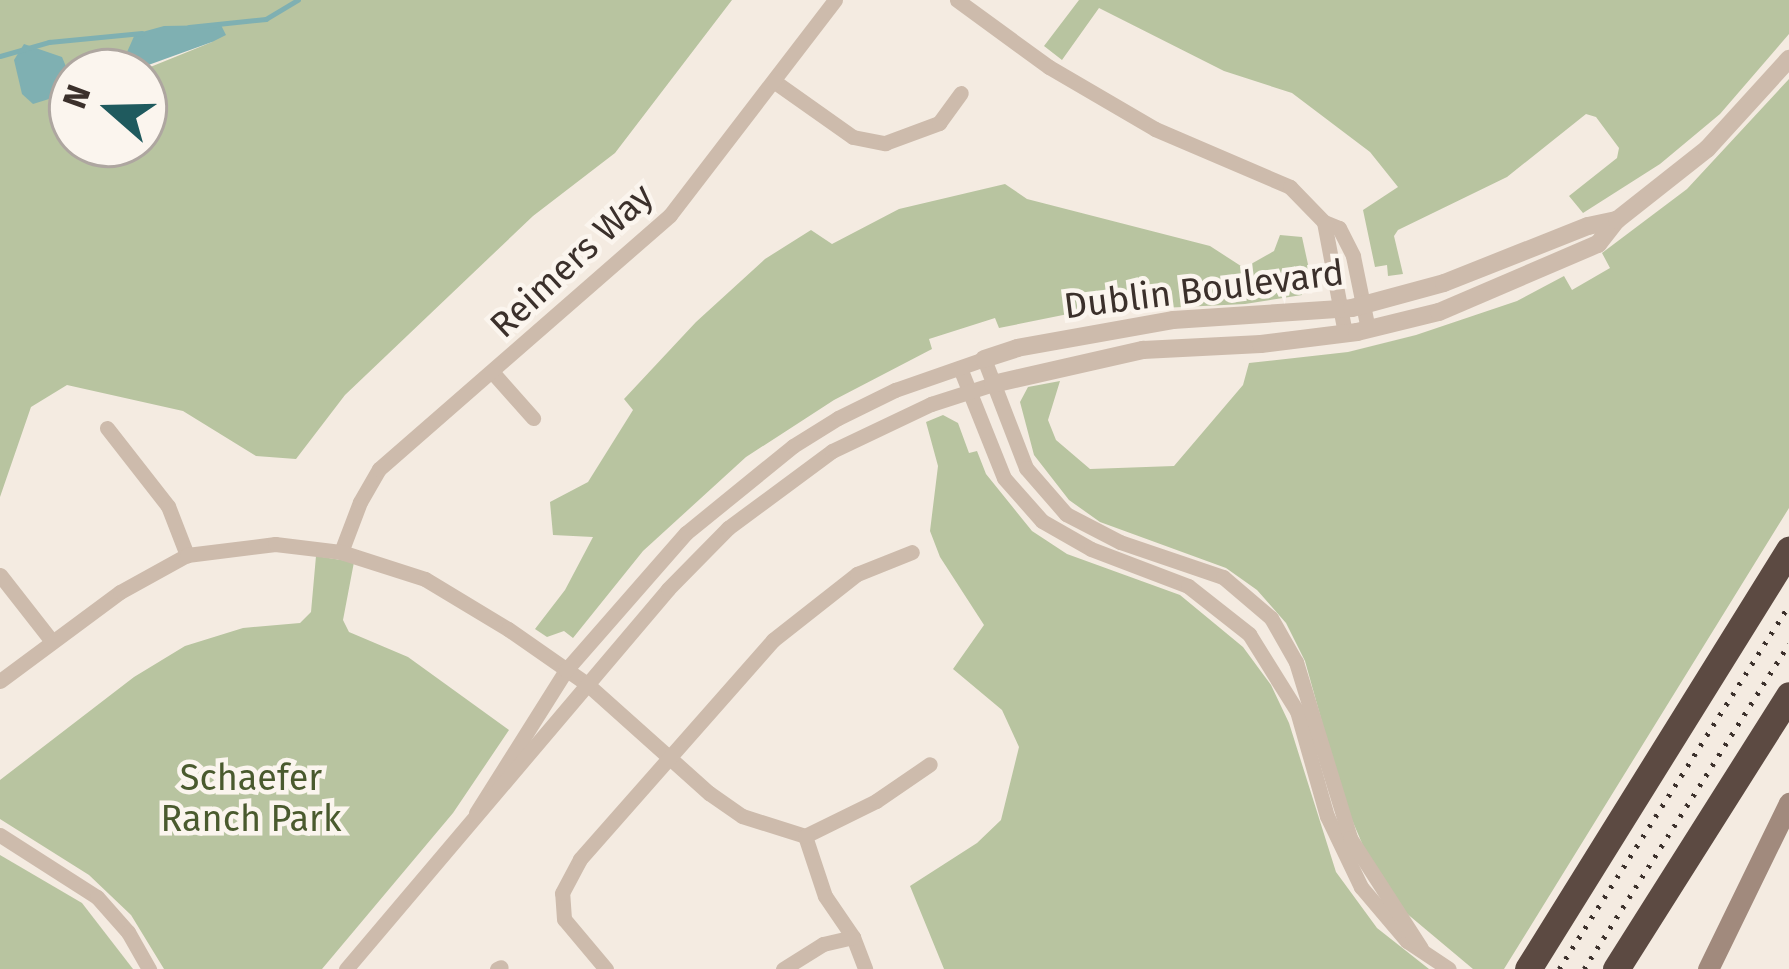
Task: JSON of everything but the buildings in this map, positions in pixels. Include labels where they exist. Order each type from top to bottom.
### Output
[{"type":"highway","points":[[1528,969],[1789,550]]},
{"type":"highway","points":[[1616,969],[1789,695]]},
{"type":"main road","points":[[1708,969],[1789,803]]},
{"type":"street","name":"Reimers Way","points":[[341,552],[379,469],[494,374],[670,214],[836,0]]},
{"type":"street","points":[[957,0],[975,6],[1155,129],[1290,187],[1324,222],[1339,228],[1353,256],[1368,329]]},
{"type":"street","name":"Dublin Boulevard","points":[[476,813],[501,791],[668,589],[777,488],[880,426],[993,384],[1143,350],[1345,333],[1439,312],[1598,244],[1617,220],[1707,149],[1789,58]]},
{"type":"street","points":[[775,82],[853,137],[886,142],[939,123],[961,93]]},
{"type":"street","name":"Dublin Boulevard","points":[[346,969],[476,813],[566,670],[641,579],[742,485],[838,418],[984,359],[1137,325],[1364,305],[1444,283],[1588,226],[1617,220]]},
{"type":"street","points":[[1324,222],[1345,333]]},
{"type":"street","points":[[984,359],[1026,468],[1066,514],[1095,532],[1223,577],[1271,618],[1296,662],[1350,838],[1421,948]]},
{"type":"street","points":[[960,368],[1004,478],[1042,521],[1091,549],[1188,586],[1256,644],[1297,711],[1341,850],[1382,914],[1449,969]]},
{"type":"street","points":[[494,374],[533,418]]},
{"type":"street","points":[[107,428],[168,506],[187,554]]},
{"type":"street","points":[[0,681],[51,640],[187,554],[275,544],[341,552],[425,579],[587,685],[742,816],[805,836],[876,801],[930,764]]},
{"type":"street","points":[[606,969],[564,920],[562,893],[580,859],[815,602],[856,574],[913,552]]},
{"type":"street","points":[[0,574],[51,640]]},
{"type":"street","points":[[0,836],[97,897],[128,932],[149,969]]},
{"type":"street","points":[[805,836],[825,896],[853,937],[865,969]]},
{"type":"street","points":[[783,969],[823,944],[853,937]]},
{"type":"green space","points":[[0,0],[732,0],[615,153],[533,216],[345,395],[296,459],[256,456],[183,411],[67,385],[31,407],[0,497]]},
{"type":"green space","points":[[1079,0],[1789,0],[1789,34],[1720,114],[1660,164],[1583,213],[1569,196],[1617,158],[1619,148],[1596,117],[1586,114],[1507,177],[1398,230],[1394,236],[1403,274],[1388,276],[1387,265],[1375,267],[1363,210],[1398,187],[1370,152],[1292,93],[1224,71],[1099,8],[1062,60],[1044,46]]},
{"type":"green space","points":[[1789,79],[1789,508],[1504,969],[1473,969],[1405,912],[1364,848],[1344,801],[1305,661],[1286,623],[1257,590],[1226,568],[1100,522],[1069,500],[1034,455],[1020,402],[1028,387],[1060,381],[1048,420],[1056,440],[1090,469],[1174,466],[1243,385],[1249,363],[1348,352],[1416,335],[1517,301],[1564,276],[1572,290],[1610,268],[1602,253],[1687,189]]},
{"type":"green space","points":[[1005,184],[1027,199],[1210,246],[1244,268],[1274,251],[1280,235],[1302,237],[1311,278],[1299,281],[1302,295],[1245,304],[1078,312],[999,328],[995,318],[929,339],[932,349],[834,400],[746,457],[643,551],[573,638],[564,631],[547,637],[535,629],[565,590],[593,537],[553,535],[550,502],[588,482],[633,410],[624,399],[696,322],[765,259],[811,230],[832,244],[899,209]]},
{"type":"green space","points":[[943,415],[958,423],[969,453],[977,451],[986,474],[1032,531],[1067,554],[1180,595],[1243,647],[1271,685],[1289,723],[1336,872],[1377,928],[1429,969],[944,969],[910,886],[977,843],[1001,820],[1019,747],[1002,710],[953,669],[984,625],[940,557],[930,531],[938,466],[926,422]]},
{"type":"green space","name":"Schaefer Ranch Park","points":[[316,556],[354,562],[343,620],[349,632],[408,657],[509,730],[453,813],[322,969],[164,969],[131,915],[89,875],[0,819],[0,780],[134,677],[185,646],[243,628],[300,623],[311,612]]},
{"type":"green space","points":[[0,855],[82,903],[133,969],[0,969]]},
{"type":"water","points":[[221,25],[226,35],[168,58],[168,48],[129,48],[135,34],[164,26]]},
{"type":"water","points":[[24,44],[48,52],[48,99],[33,104],[22,94],[14,60]]},
{"type":"waterway","points":[[189,27],[266,19],[298,0]]},
{"type":"waterway","points":[[0,56],[49,42],[142,33]]},
{"type":"railway","points":[[1559,969],[1789,605]]},
{"type":"railway","points":[[1584,969],[1789,644]]}]
